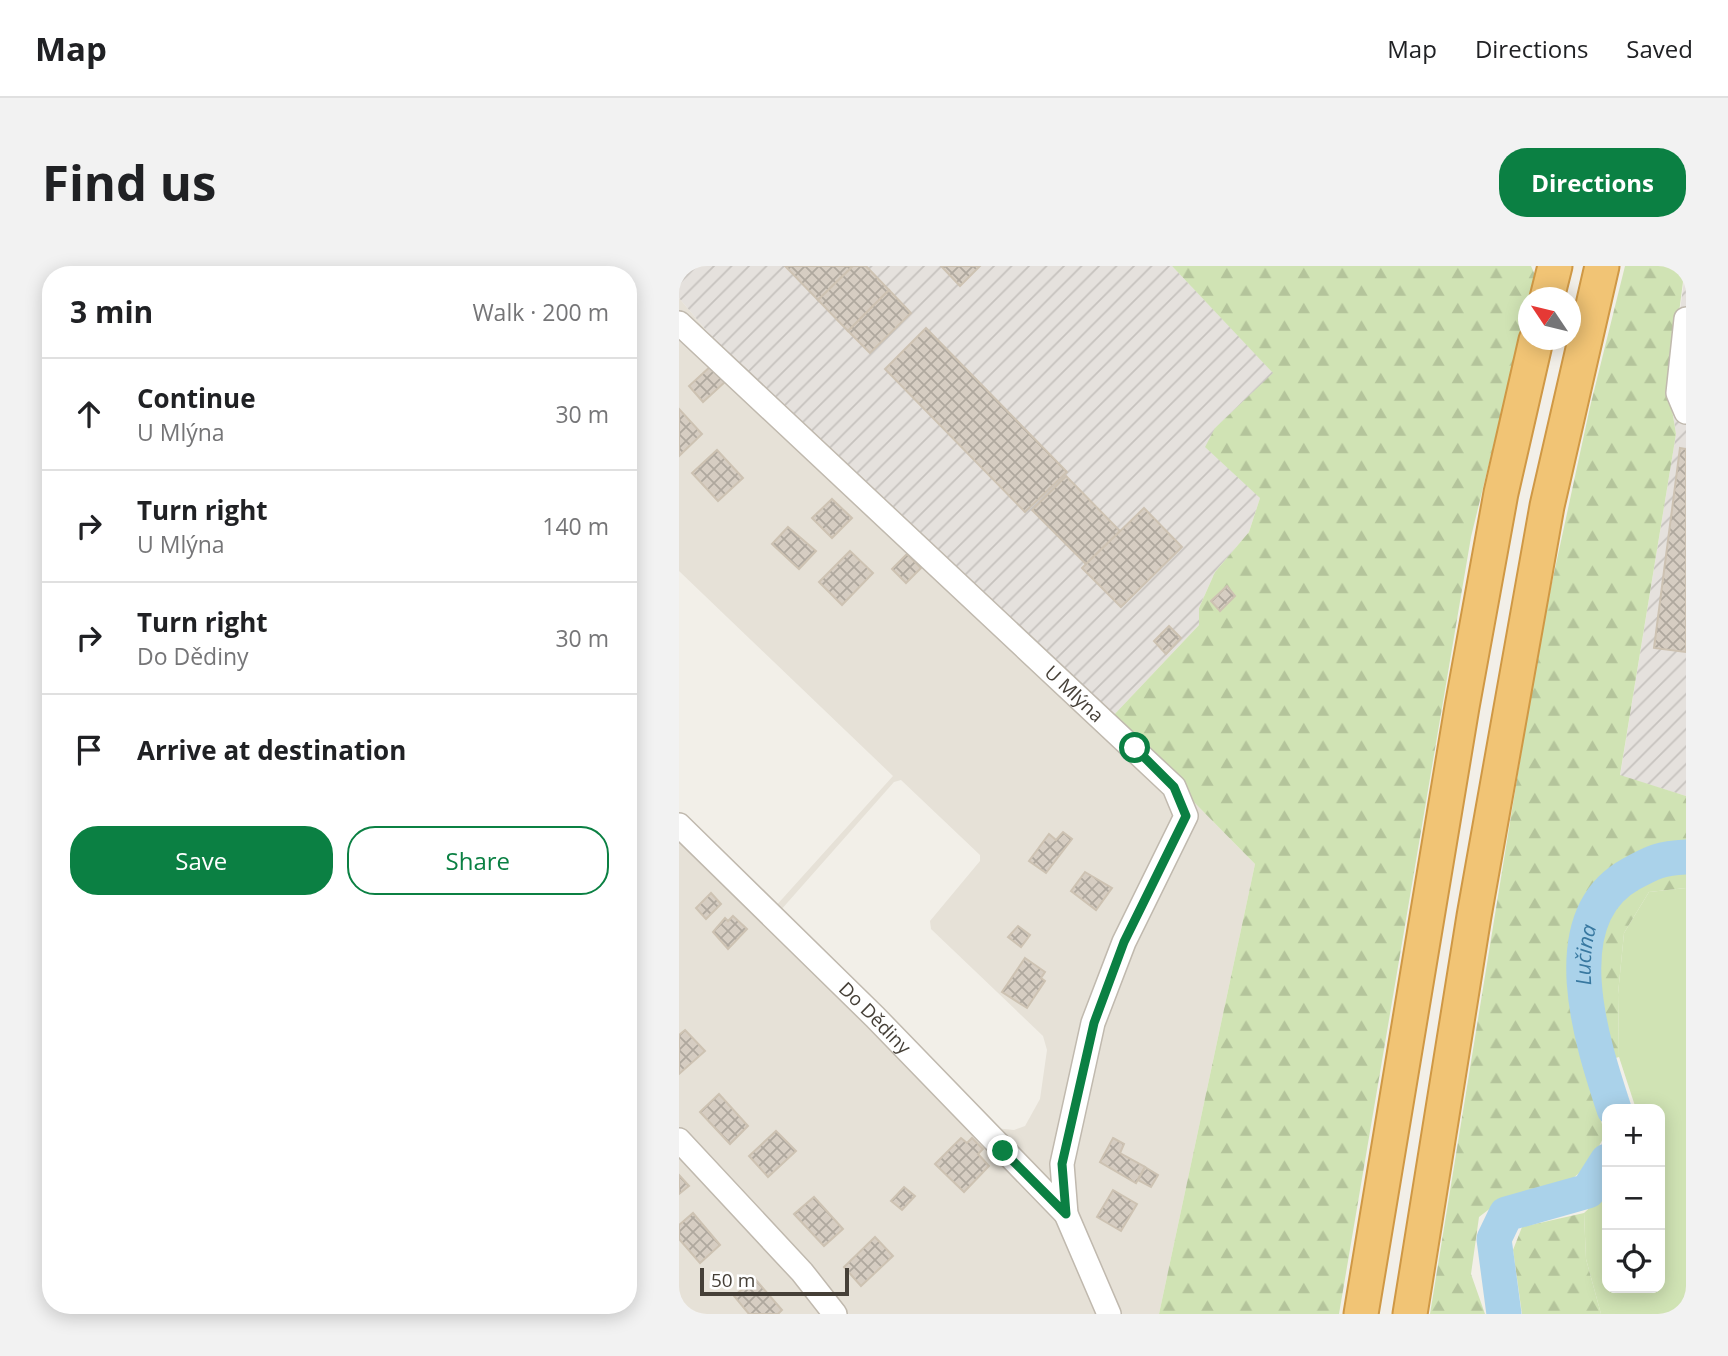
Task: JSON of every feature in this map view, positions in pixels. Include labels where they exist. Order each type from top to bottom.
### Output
[{"type":"highway","points":[[1410,1314],[1474,916],[1547,506],[1602,266]]},
{"type":"highway","points":[[1361,1314],[1462,707],[1501,494],[1534,350]]},
{"type":"street","points":[[1686,319],[1678,393],[1686,412]]},
{"type":"street","name":"U Mlýna","points":[[679,323],[1174,787],[1186,816],[1124,942],[1094,1023],[1062,1164],[1066,1214],[1109,1314]]},
{"type":"street","name":"Do Dědiny","points":[[679,825],[875,1017],[1066,1214]]},
{"type":"street","points":[[679,1140],[802,1272],[835,1314]]},
{"type":"shaded area","points":[[679,266],[1172,266],[1274,373],[1215,428],[1260,498],[1249,532],[1215,572],[1199,608],[1199,625],[1111,718],[727,355],[679,298]]},
{"type":"shaded area","points":[[1686,266],[1686,796],[1620,776],[1676,434],[1669,391]]},
{"type":"shaded area","points":[[679,298],[727,355],[1111,718],[1255,864],[1159,1314],[679,1314],[679,814],[774,908],[893,776],[679,571]],"holes":[[[901,780],[980,855],[980,861],[930,921],[931,929],[1043,1036],[1047,1050],[1040,1099],[1025,1126],[1014,1130],[995,1128],[780,911],[894,782]]]},
{"type":"green space","points":[[1172,266],[1531,266],[1535,275],[1532,287],[1518,287],[1518,345],[1471,537],[1339,1314],[1159,1314],[1255,864],[1111,718],[1199,625],[1199,608],[1215,572],[1249,532],[1260,498],[1205,447],[1215,428],[1273,373]]},
{"type":"green space","points":[[1625,266],[1685,266],[1669,391],[1676,434],[1620,775],[1686,796],[1686,888],[1649,892],[1624,933],[1618,994],[1619,1057],[1586,1067],[1602,1124],[1602,1140],[1588,1166],[1567,1183],[1501,1200],[1479,1217],[1471,1274],[1485,1314],[1430,1314],[1540,638],[1590,407]]},
{"type":"green space","points":[[1686,888],[1686,1314],[1601,1314],[1586,1259],[1584,1213],[1602,1197],[1602,1293],[1665,1293],[1665,1104],[1634,1104],[1619,1057],[1618,994],[1624,933],[1649,892]]},
{"type":"green space","points":[[1584,1213],[1586,1259],[1601,1314],[1522,1314],[1513,1250],[1522,1227]]},
{"type":"building","points":[[785,266],[853,266],[818,300]]},
{"type":"building","points":[[853,266],[866,266],[889,290],[848,331],[818,300]]},
{"type":"building","points":[[941,266],[980,266],[960,286]]},
{"type":"building","points":[[889,290],[911,313],[870,353],[848,331]]},
{"type":"building","points":[[926,328],[1067,472],[1025,512],[885,369]]},
{"type":"building","points":[[711,366],[726,381],[703,402],[689,386]]},
{"type":"building","points":[[679,409],[702,434],[679,456]]},
{"type":"building","points":[[1680,448],[1686,449],[1686,652],[1654,648]]},
{"type":"building","points":[[717,450],[743,478],[718,501],[692,473]]},
{"type":"building","points":[[1066,476],[1120,531],[1086,564],[1032,510]]},
{"type":"building","points":[[832,499],[852,518],[832,538],[812,518]]},
{"type":"building","points":[[1144,508],[1182,547],[1121,607],[1082,568]]},
{"type":"building","points":[[788,527],[816,551],[799,569],[772,544]]},
{"type":"building","points":[[850,551],[873,573],[842,605],[819,582]]},
{"type":"building","points":[[907,554],[921,568],[906,583],[892,569]]},
{"type":"building","points":[[1227,586],[1235,596],[1220,611],[1211,601]]},
{"type":"building","points":[[1169,626],[1181,638],[1166,654],[1154,641]]},
{"type":"building","points":[[1063,832],[1072,839],[1046,873],[1029,861],[1049,834],[1056,840]]},
{"type":"building","points":[[1085,872],[1112,888],[1096,910],[1071,891]]},
{"type":"building","points":[[711,893],[721,904],[706,919],[696,908]]},
{"type":"building","points":[[733,916],[747,929],[728,949],[713,932],[725,918],[728,921]]},
{"type":"building","points":[[1018,926],[1030,935],[1021,947],[1008,937]]},
{"type":"building","points":[[1025,958],[1045,972],[1041,978],[1045,981],[1027,1008],[1002,992]]},
{"type":"building","points":[[685,1030],[705,1051],[679,1074],[679,1035]]},
{"type":"building","points":[[719,1094],[748,1126],[730,1144],[700,1112]]},
{"type":"building","points":[[776,1131],[796,1151],[768,1177],[749,1156]]},
{"type":"building","points":[[961,1138],[967,1143],[972,1138],[983,1149],[978,1154],[989,1166],[964,1192],[935,1164]]},
{"type":"building","points":[[1113,1138],[1124,1144],[1120,1153],[1145,1167],[1136,1183],[1100,1162]]},
{"type":"building","points":[[1145,1167],[1158,1175],[1151,1187],[1138,1180]]},
{"type":"building","points":[[679,1175],[689,1186],[679,1194]]},
{"type":"building","points":[[904,1187],[915,1196],[902,1210],[891,1201]]},
{"type":"building","points":[[1113,1190],[1137,1204],[1121,1231],[1097,1217]]},
{"type":"building","points":[[814,1197],[843,1229],[824,1246],[794,1214]]},
{"type":"building","points":[[693,1213],[720,1245],[700,1263],[679,1239],[679,1225]]},
{"type":"building","points":[[875,1237],[893,1256],[861,1286],[844,1267]]},
{"type":"building","points":[[755,1279],[782,1310],[778,1314],[749,1314],[734,1296]]},
{"type":"waterway","name":"Lučina","points":[[1612,1104],[1596,1050],[1584,983],[1585,950],[1591,920],[1606,894],[1631,874],[1657,861],[1686,857]]},
{"type":"waterway","name":"Lučina","points":[[1504,1314],[1494,1239],[1506,1214],[1588,1191],[1603,1167]]},
{"type":"route","points":[[1003,1151],[1066,1214],[1062,1164],[1094,1023],[1124,942],[1186,816],[1174,787],[1135,748]]}]
